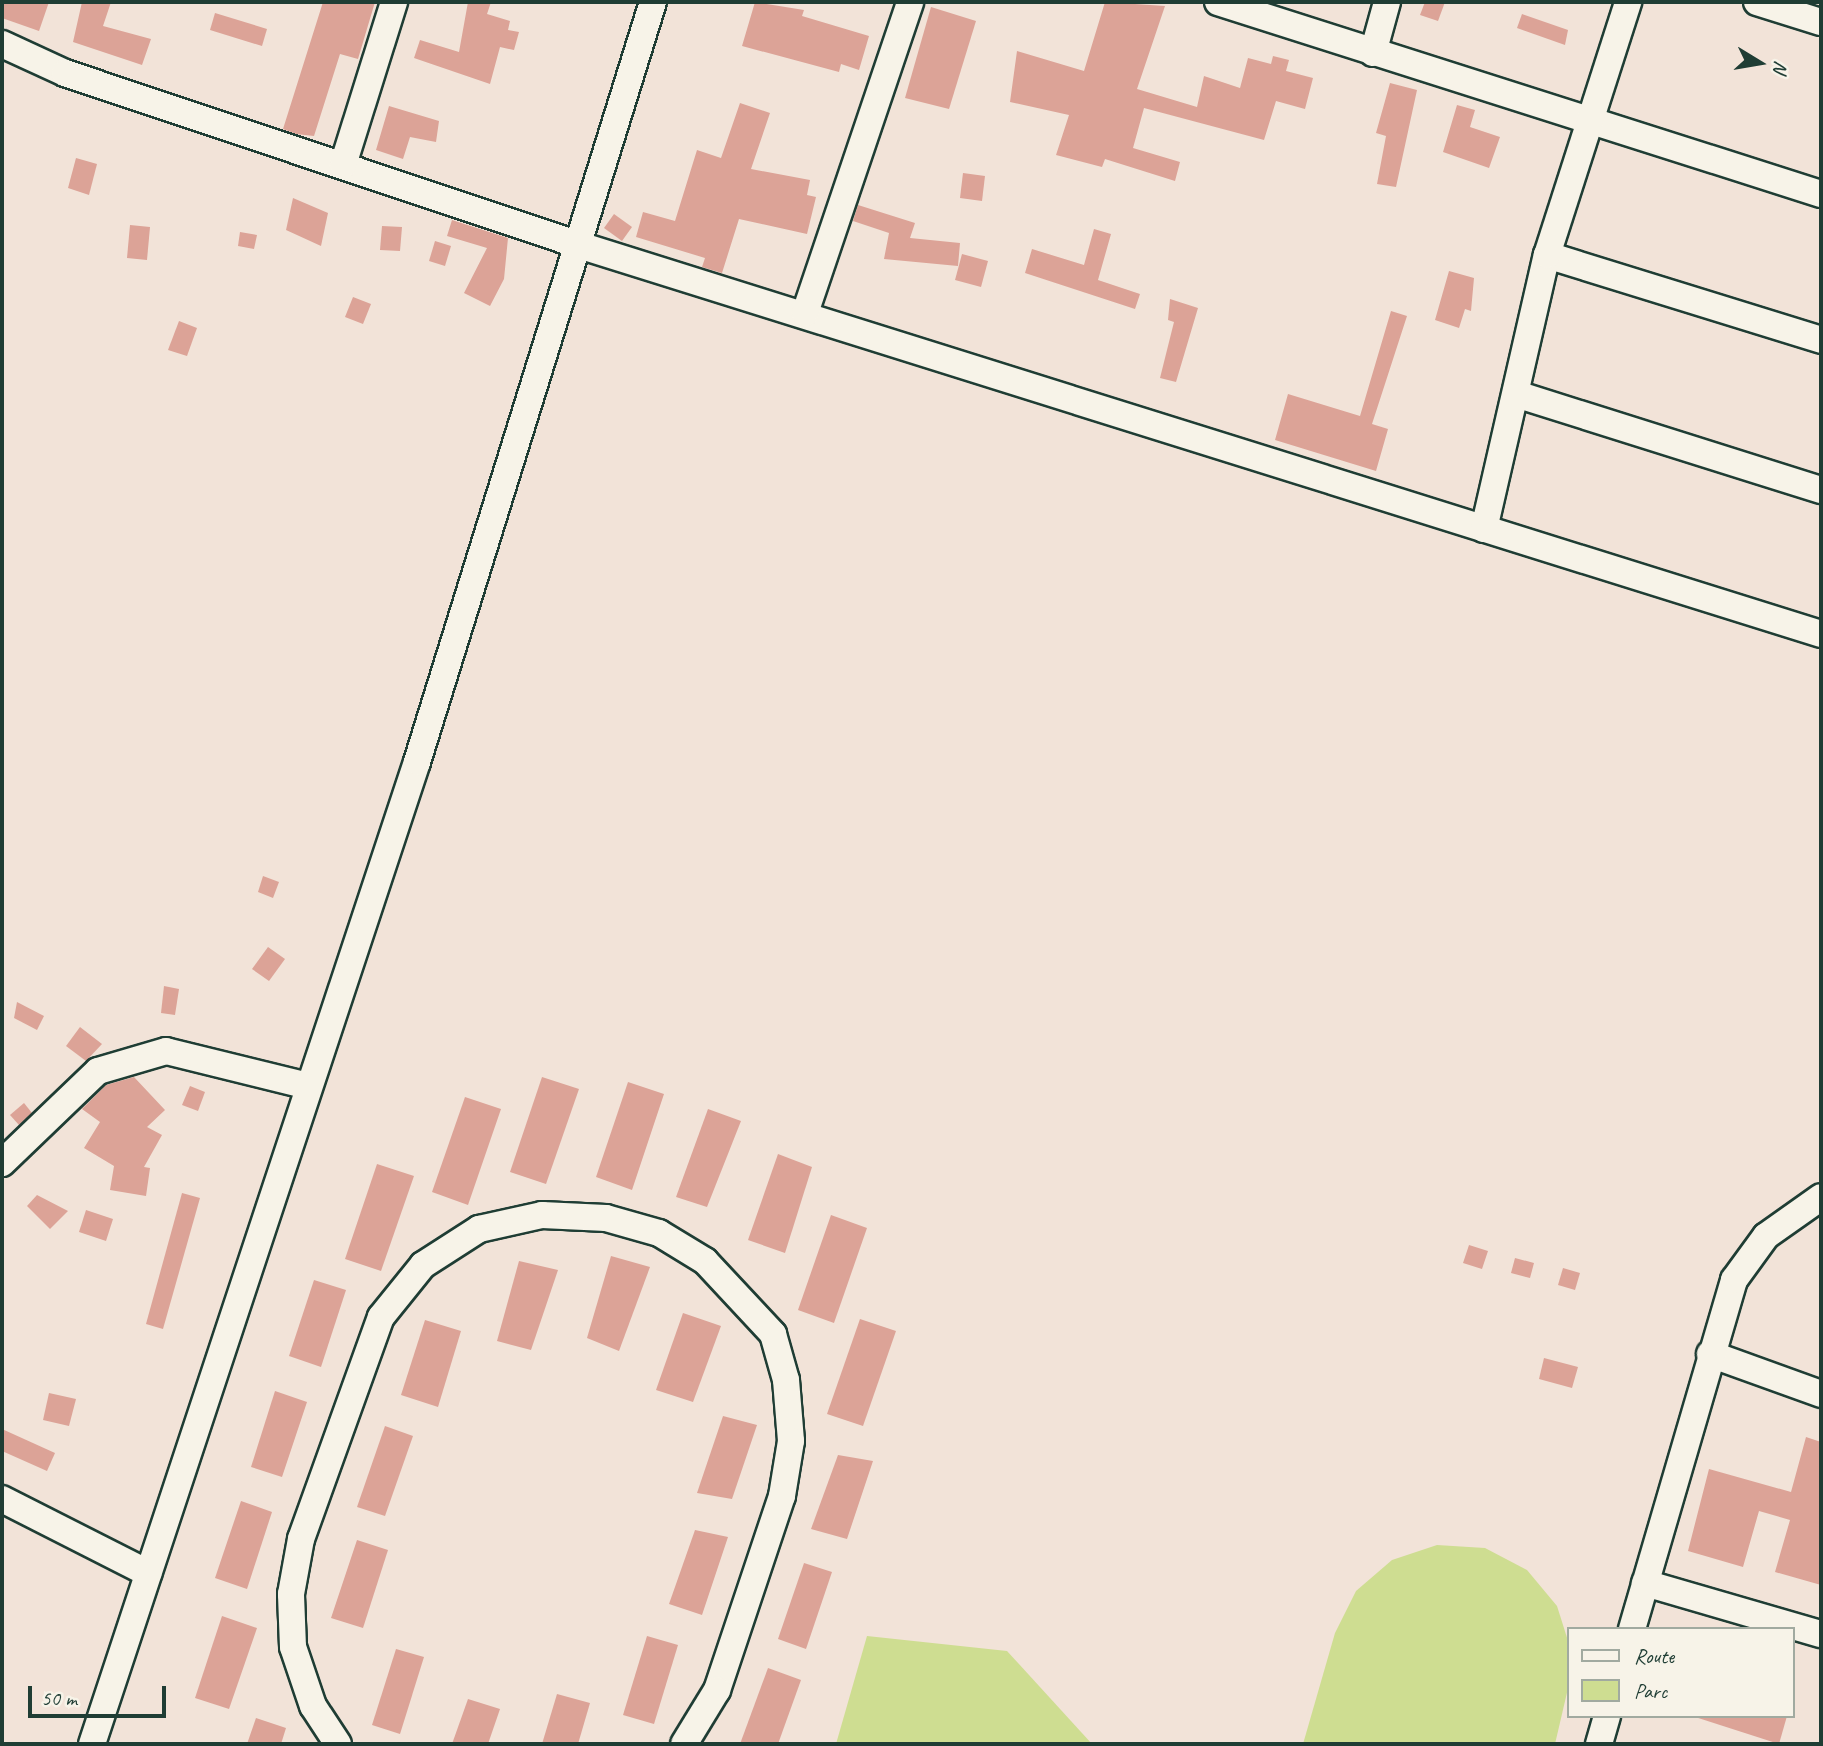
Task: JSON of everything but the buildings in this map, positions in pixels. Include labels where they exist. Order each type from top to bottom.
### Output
[{"type":"street","points":[[343,165],[394,2]]},
{"type":"street","points":[[92,1744],[582,246],[653,2]]},
{"type":"street","points":[[805,313],[910,2]]},
{"type":"street","points":[[1218,2],[1591,124],[1821,194]]},
{"type":"street","points":[[1373,53],[1387,2]]},
{"type":"street","points":[[1484,528],[1547,255],[1628,2]]},
{"type":"street","points":[[1757,2],[1821,22]]},
{"type":"street","points":[[2,44],[65,73],[582,246],[805,313],[1821,634]]},
{"type":"street","points":[[1547,255],[1821,340]]},
{"type":"street","points":[[1516,394],[1821,490]]},
{"type":"street","points":[[2,1163],[98,1072],[166,1051],[309,1086]]},
{"type":"street","points":[[1633,1627],[1710,1354],[1734,1280],[1766,1236],[1821,1196]]},
{"type":"street","points":[[338,1744],[313,1706],[293,1647],[291,1594],[301,1539],[381,1317],[423,1265],[467,1236],[542,1215],[606,1218],[659,1233],[705,1261],[773,1334],[786,1380],[791,1441],[782,1496],[718,1690],[684,1744]]},
{"type":"street","points":[[1710,1354],[1821,1394]]},
{"type":"street","points":[[2,1499],[148,1573]]},
{"type":"street","points":[[1645,1583],[1821,1634]]},
{"type":"street","points":[[1599,1744],[1606,1718]]},
{"type":"green space","points":[[1437,1545],[1485,1548],[1527,1570],[1557,1606],[1568,1641],[1568,1688],[1555,1744],[1303,1744],[1335,1633],[1356,1591],[1392,1560]]},
{"type":"green space","points":[[867,1636],[1007,1651],[1092,1744],[836,1744]]}]
